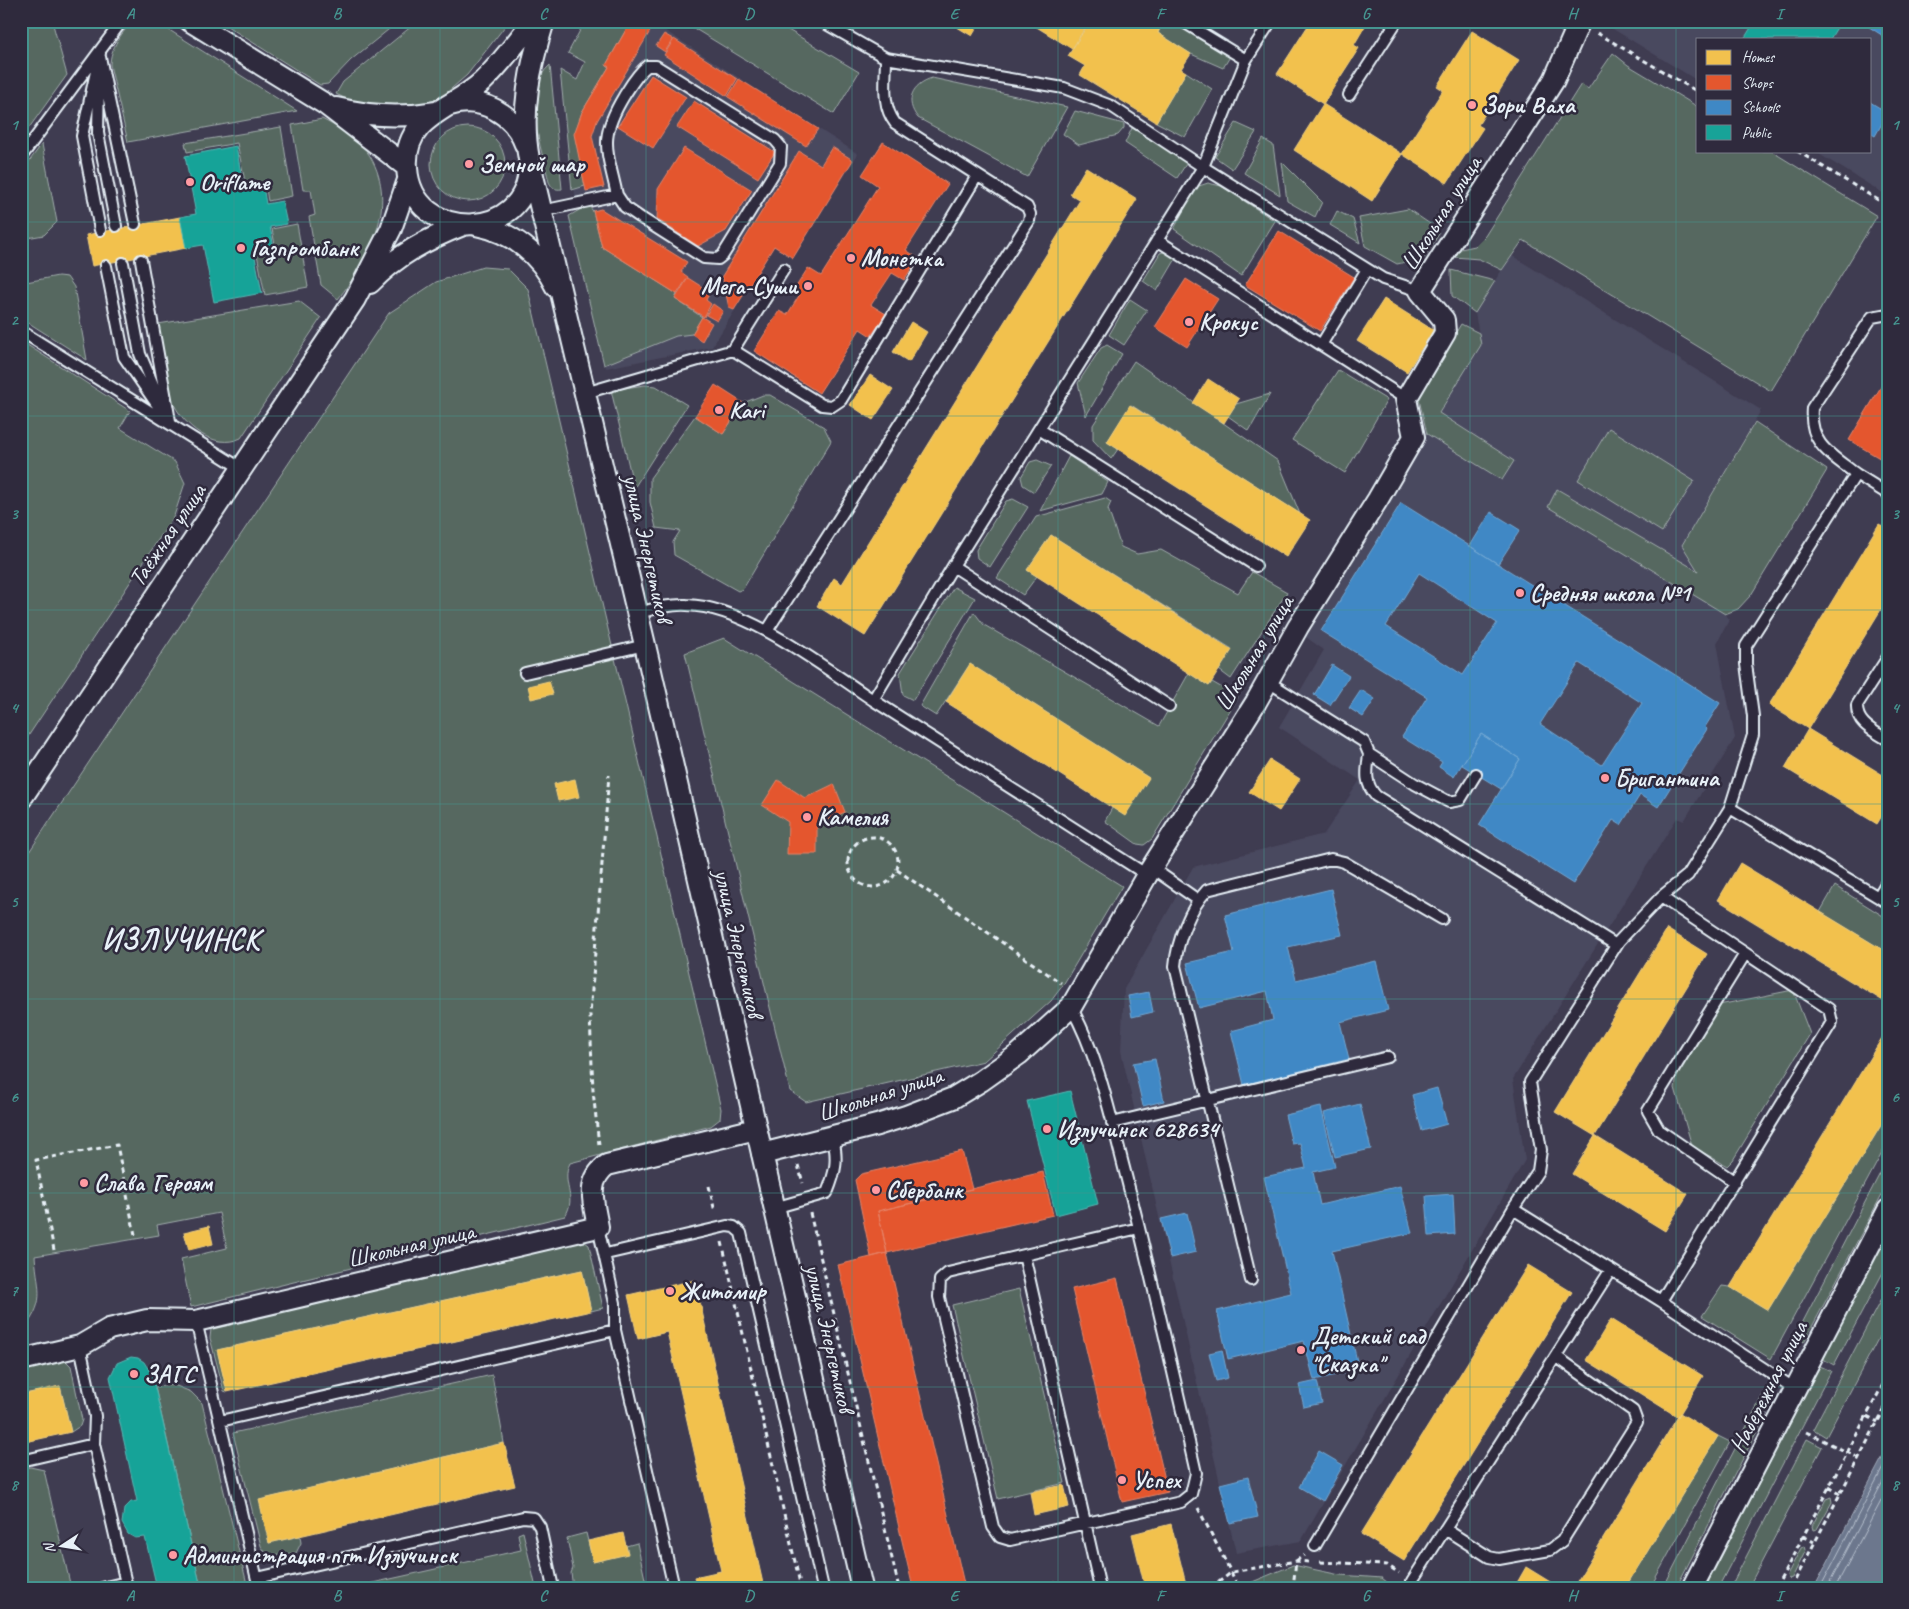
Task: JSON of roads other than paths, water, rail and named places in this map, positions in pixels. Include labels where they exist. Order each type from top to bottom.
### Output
[{"type":"street","points":[[190,21],[330,106],[407,174],[420,202],[429,212],[439,218],[504,232],[528,249],[551,276],[566,310]]},
{"type":"street","points":[[355,300],[391,229],[407,174],[407,154],[420,125],[440,110],[467,94],[489,75],[533,21]]},
{"type":"street","points":[[355,300],[382,271],[408,250],[469,225],[498,217],[516,201],[527,181],[526,104],[532,66],[544,21]]},
{"type":"street","name":"Школьная улица","points":[[762,1154],[833,1137],[906,1116],[953,1098],[981,1082],[1018,1054],[1044,1033],[1070,1007],[1414,436],[1406,399],[1444,333],[1444,320],[1420,291],[1554,80],[1578,25]]},
{"type":"street","points":[[330,106],[370,115],[408,115],[440,110],[464,103],[492,108],[510,120],[517,128],[528,154],[566,310]]},
{"type":"street","name":"Таёжная улица","points":[[21,799],[355,300]]},
{"type":"street","name":"улица Энергетиков","points":[[566,310],[638,613],[862,1588]]},
{"type":"street","points":[[598,1227],[592,1186],[594,1178],[602,1168],[614,1162],[756,1130]]},
{"type":"street","name":"Набережная улица","points":[[1692,1588],[1888,1210]]},
{"type":"street","name":"Школьная улица","points":[[21,1360],[80,1346],[109,1329],[147,1320],[196,1321],[598,1227]]},
{"type":"lane","points":[[21,157],[122,21]]},
{"type":"lane","points":[[821,21],[886,58],[1064,88],[1111,106],[1203,167],[1383,279],[1420,291]]},
{"type":"lane","points":[[1182,21],[1246,60]]},
{"type":"lane","points":[[873,700],[953,566],[1203,167],[1246,60],[1271,21]]},
{"type":"lane","points":[[1349,94],[1397,21]]},
{"type":"lane","points":[[1557,21],[1578,25]]},
{"type":"lane","points":[[100,53],[134,224]]},
{"type":"lane","points":[[100,53],[98,133],[116,226]]},
{"type":"lane","points":[[100,53],[82,136],[100,230]]},
{"type":"lane","points":[[767,630],[1029,221],[1030,214],[1027,207],[895,123],[888,114],[886,58]]},
{"type":"lane","points":[[648,66],[656,66],[775,140],[781,147],[780,163],[723,255],[718,259],[704,258],[696,254],[626,207],[617,195],[606,146],[607,133],[611,118],[639,72],[648,66]]},
{"type":"lane","points":[[733,350],[822,405],[832,406],[840,400],[977,176]]},
{"type":"lane","points":[[542,211],[617,195]]},
{"type":"lane","points":[[1157,240],[1406,399]]},
{"type":"lane","points":[[141,260],[171,424]]},
{"type":"lane","points":[[123,263],[140,354],[171,424]]},
{"type":"lane","points":[[106,266],[124,357],[171,424]]},
{"type":"lane","points":[[585,393],[733,350],[784,269]]},
{"type":"lane","points":[[1320,345],[1367,269]]},
{"type":"lane","points":[[1888,314],[1872,317],[1812,408],[1810,423],[1815,438],[1829,453],[1856,474],[1888,494]]},
{"type":"lane","points":[[21,330],[242,469]]},
{"type":"lane","points":[[1040,428],[1256,566]]},
{"type":"lane","points":[[1315,1546],[1513,1209],[1538,1171],[1541,1150],[1530,1082],[1616,945],[1661,897],[1688,875],[1730,808],[1753,735],[1746,646],[1856,474]]},
{"type":"lane","points":[[953,566],[1169,706]]},
{"type":"lane","points":[[638,613],[661,607],[688,605],[727,614],[767,630],[873,700],[1198,900]]},
{"type":"lane","points":[[525,673],[645,645]]},
{"type":"lane","points":[[1888,657],[1857,705],[1856,714],[1862,723],[1888,740]]},
{"type":"lane","points":[[1268,681],[1364,742],[1369,754],[1366,776],[1369,789],[1376,796],[1616,945]]},
{"type":"lane","points":[[1369,754],[1415,784],[1449,802],[1460,800],[1476,774]]},
{"type":"lane","points":[[1730,808],[1888,903]]},
{"type":"lane","points":[[1251,1280],[1175,966],[1180,940],[1198,900],[1208,890],[1331,859],[1344,862],[1442,919]]},
{"type":"lane","points":[[1878,897],[1888,880]]},
{"type":"lane","points":[[1661,897],[1829,1009],[1832,1022],[1661,1301]]},
{"type":"lane","points":[[1735,1182],[1659,1130],[1648,1112],[1745,954]]},
{"type":"lane","points":[[1070,1007],[1084,1031],[1112,1123],[1139,1228],[1196,1473],[1190,1494],[1181,1502],[1010,1540],[1000,1537],[993,1527],[938,1297],[940,1280],[948,1273],[1139,1228]]},
{"type":"lane","points":[[1112,1123],[1388,1057]]},
{"type":"lane","points":[[774,1208],[826,1193],[836,1172],[833,1137]]},
{"type":"lane","points":[[1513,1209],[1661,1301],[1794,1390]]},
{"type":"lane","points":[[598,1227],[606,1254],[615,1303],[615,1330],[674,1588]]},
{"type":"lane","points":[[606,1254],[719,1228],[734,1227],[741,1233],[823,1588]]},
{"type":"lane","points":[[1024,1255],[1088,1524],[1100,1588]]},
{"type":"lane","points":[[1412,1581],[1557,1357],[1610,1270]]},
{"type":"lane","points":[[196,1321],[258,1583],[523,1517],[534,1518],[540,1527],[553,1588]]},
{"type":"lane","points":[[220,1421],[615,1330]]},
{"type":"lane","points":[[80,1346],[95,1416],[94,1444],[126,1585],[102,1588]]},
{"type":"lane","points":[[1445,1529],[1489,1557],[1499,1559],[1550,1550],[1562,1541],[1637,1422],[1633,1411],[1557,1357]]},
{"type":"lane","points":[[21,1461],[94,1444]]},
{"type":"water","points":[[1888,1447],[1888,1588],[1814,1588]]},
{"type":"place","name":"Зори Ваха","points":[[1472,105]]},
{"type":"place","name":"Земной шар","points":[[469,164]]},
{"type":"place","name":"Oriflame","points":[[190,182]]},
{"type":"place","name":"Газпромбанк","points":[[241,248]]},
{"type":"place","name":"Монетка","points":[[851,258]]},
{"type":"place","name":"Мега-Суши","points":[[808,286]]},
{"type":"place","name":"Крокус","points":[[1189,322]]},
{"type":"place","name":"Kari","points":[[719,410]]},
{"type":"place","name":"Средняя школа №1","points":[[1520,593]]},
{"type":"place","name":"Бригантина","points":[[1605,778]]},
{"type":"place","name":"Камелия","points":[[807,817]]},
{"type":"place","name":"Излучинск 628634","points":[[1047,1129]]},
{"type":"place","name":"Слава Героям","points":[[84,1183]]},
{"type":"place","name":"Сбербанк","points":[[876,1190]]},
{"type":"place","name":"Житомир","points":[[670,1291]]},
{"type":"place","name":"Детский сад \"Сказка\"","points":[[1301,1350]]},
{"type":"place","name":"ЗАГС","points":[[134,1374]]},
{"type":"place","name":"Успех","points":[[1122,1480]]},
{"type":"place","name":"Администрация пгт Излучинск","points":[[173,1555]]},
{"type":"district","name":"ИЗЛУЧИНСК","points":[[181,939]]}]
